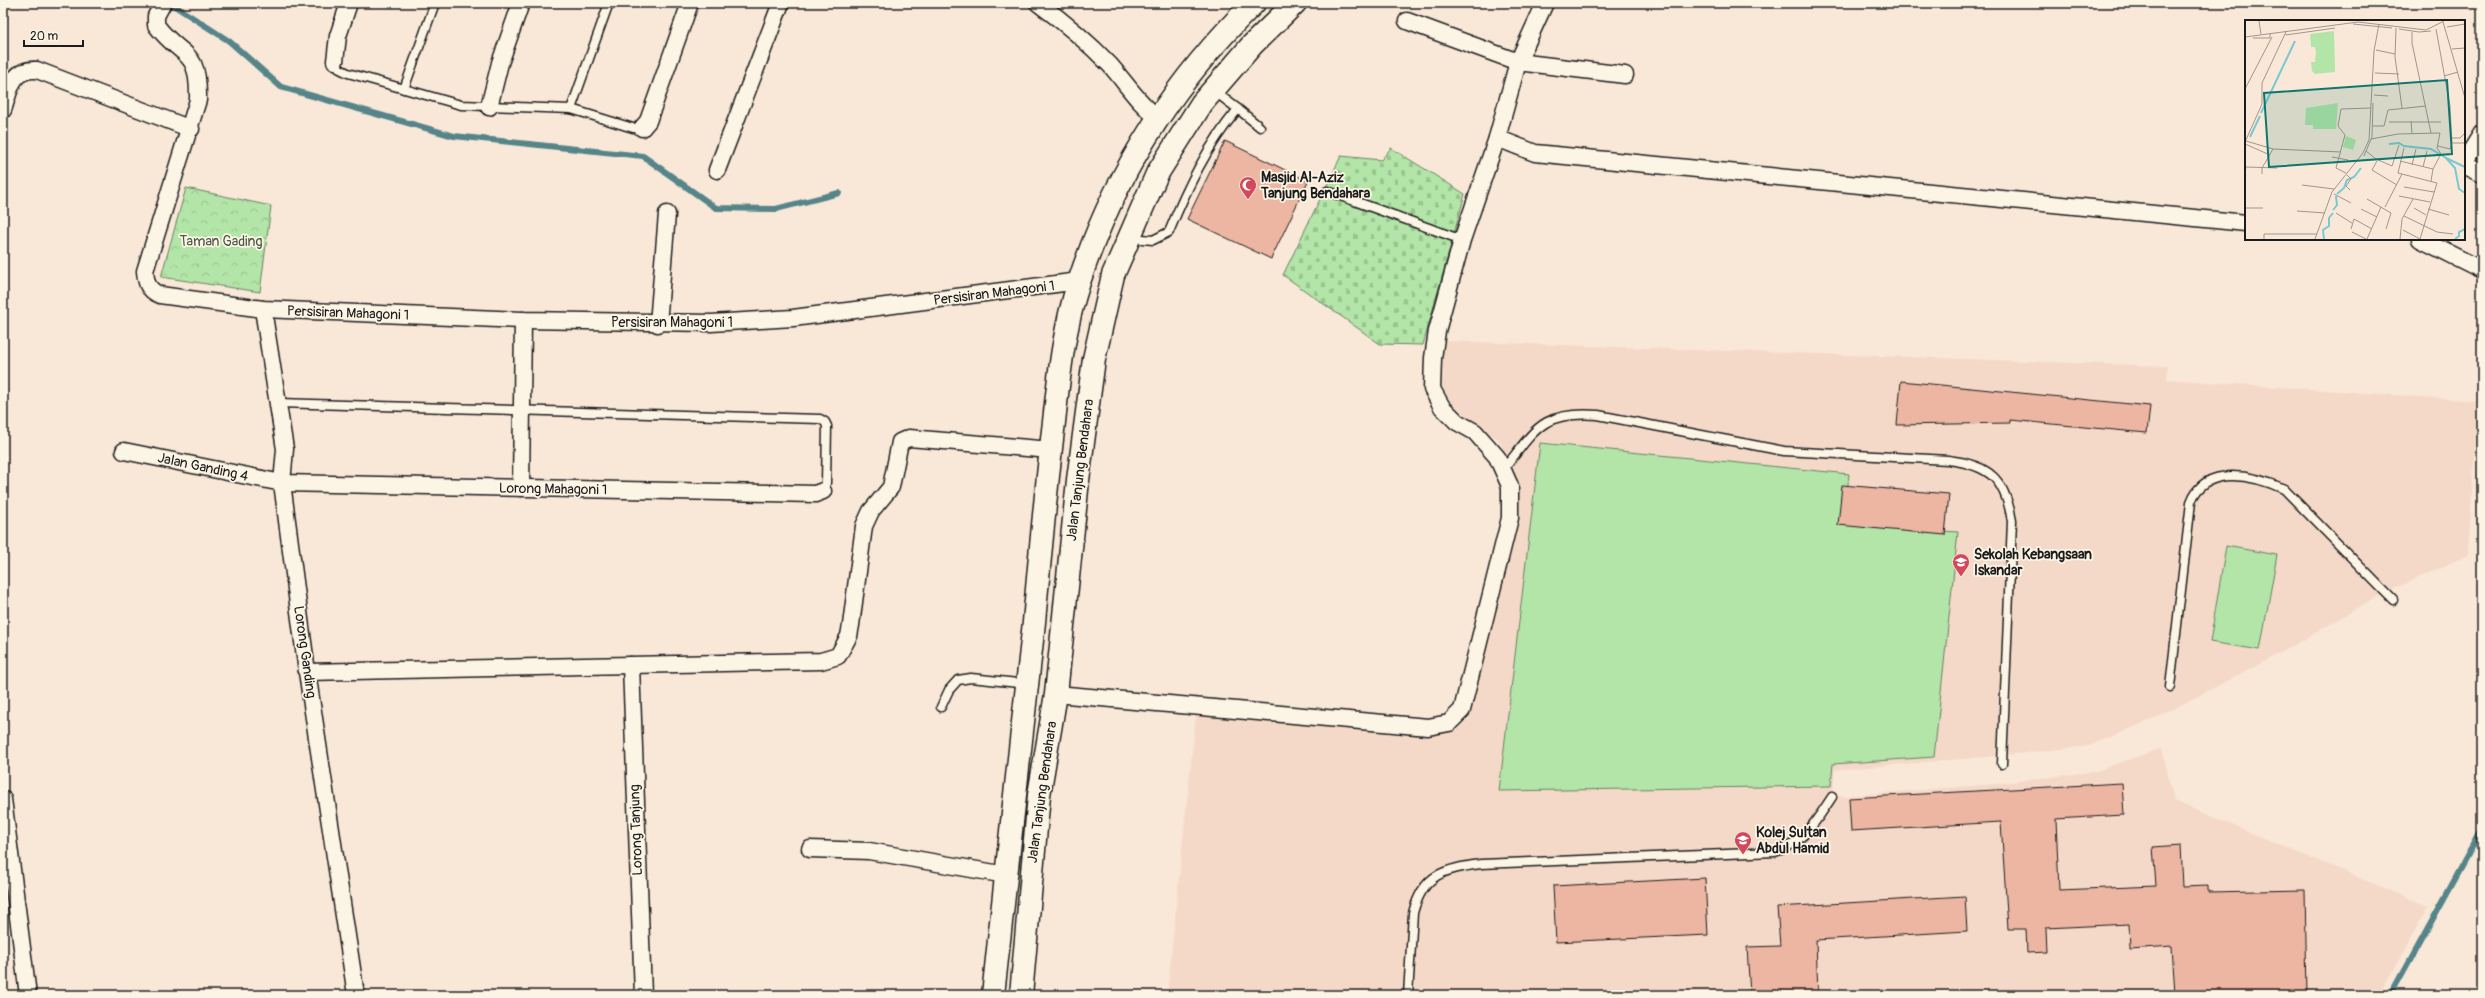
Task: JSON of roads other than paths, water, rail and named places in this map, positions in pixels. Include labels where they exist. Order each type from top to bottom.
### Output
[{"type":"main road","name":"Jalan Tanjung Bendahara","points":[[993,995],[1006,875],[1018,793],[1051,450],[1062,355],[1079,282],[1130,162],[1157,117],[1231,26],[1254,3]]},
{"type":"main road","name":"Jalan Tanjung Bendahara","points":[[1021,995],[1039,795],[1056,694],[1068,565],[1094,359],[1113,275],[1128,236],[1157,174],[1202,103],[1252,45],[1294,3]]},
{"type":"street","points":[[335,61],[338,36],[349,3]]},
{"type":"street","points":[[489,107],[500,63],[522,3]]},
{"type":"street","points":[[642,128],[648,121],[690,3]]},
{"type":"street","points":[[717,170],[781,3]]},
{"type":"street","points":[[1038,3],[1084,39],[1111,67],[1133,94],[1157,117]]},
{"type":"street","points":[[1056,694],[1428,726],[1449,723],[1462,710],[1510,518],[1510,486],[1497,457],[1475,432],[1457,422],[1442,407],[1432,389],[1437,331],[1462,240],[1497,138],[1518,62],[1545,3]]},
{"type":"street","points":[[3,110],[12,84],[19,73],[27,70],[37,70],[191,129],[198,100],[198,76],[194,63],[187,53],[156,25],[160,10]]},
{"type":"street","points":[[1407,21],[1518,62],[1625,75]]},
{"type":"street","name":"Persisiran Mahagoni 1","points":[[191,129],[146,271],[146,283],[152,291],[160,295],[263,309],[658,324],[754,322],[1079,282]]},
{"type":"street","points":[[2465,162],[2482,133]]},
{"type":"street","points":[[1497,138],[1535,153],[2245,223]]},
{"type":"street","points":[[2465,165],[2482,174]]},
{"type":"street","points":[[658,324],[667,214]]},
{"type":"street","points":[[2422,240],[2482,270]]},
{"type":"street","name":"Lorong Ganding","points":[[263,309],[285,449],[282,483],[307,672],[356,995]]},
{"type":"street","points":[[521,488],[524,320]]},
{"type":"street","points":[[307,672],[821,661],[838,656],[849,636],[864,526],[871,511],[891,487],[900,442],[909,438],[1051,450]]},
{"type":"street","name":"Jalan Ganding 4","points":[[124,451],[282,483]]},
{"type":"street","name":"Lorong Mahagoni 1","points":[[282,483],[815,494],[823,492]]},
{"type":"street","name":"Lorong Tanjung","points":[[631,664],[643,995]]},
{"type":"street","points":[[3,799],[28,995]]},
{"type":"street","points":[[810,849],[869,852],[1006,875]]},
{"type":"lane","points":[[404,89],[435,3]]},
{"type":"lane","points":[[571,108],[609,3]]},
{"type":"lane","points":[[335,61],[340,69],[348,73],[461,105],[489,107],[571,108],[633,128],[642,128]]},
{"type":"lane","points":[[1213,91],[1260,127]]},
{"type":"lane","points":[[1128,236],[1147,240],[1159,238],[1169,232],[1196,170],[1222,127],[1238,109]]},
{"type":"lane","points":[[1327,191],[1462,240]]},
{"type":"lane","points":[[278,403],[820,419],[825,422],[827,426],[826,482],[823,492]]},
{"type":"lane","points":[[1504,470],[1535,429],[1544,422],[1562,416],[1582,414],[1784,451],[1948,460],[1965,462],[1990,472],[2005,493],[2012,521],[2002,764]]},
{"type":"lane","points":[[2170,687],[2191,502],[2195,491],[2210,480],[2225,476],[2244,477],[2265,480],[2284,489],[2393,600]]},
{"type":"lane","points":[[941,707],[949,690],[958,680],[971,678],[1028,684]]},
{"type":"lane","points":[[1408,995],[1414,908],[1426,884],[1444,871],[1481,864],[1775,852],[1786,848],[1804,837],[1832,797]]},
{"type":"waterway","points":[[170,3],[229,41],[281,87],[454,136],[643,156],[716,208],[776,209],[839,193]]},
{"type":"waterway","points":[[2391,995],[2482,829]]},
{"type":"place","name":"Masjid Al-Aziz Tanjung Bendahara","points":[[1248,200]]},
{"type":"place","name":"Sekolah Kebangsaan Iskandar","points":[[1961,577]]},
{"type":"place","name":"Kolej Sultan Abdul Hamid","points":[[1743,855]]},
{"type":"park label","name":"Taman Gading","points":[[221,241]]}]
